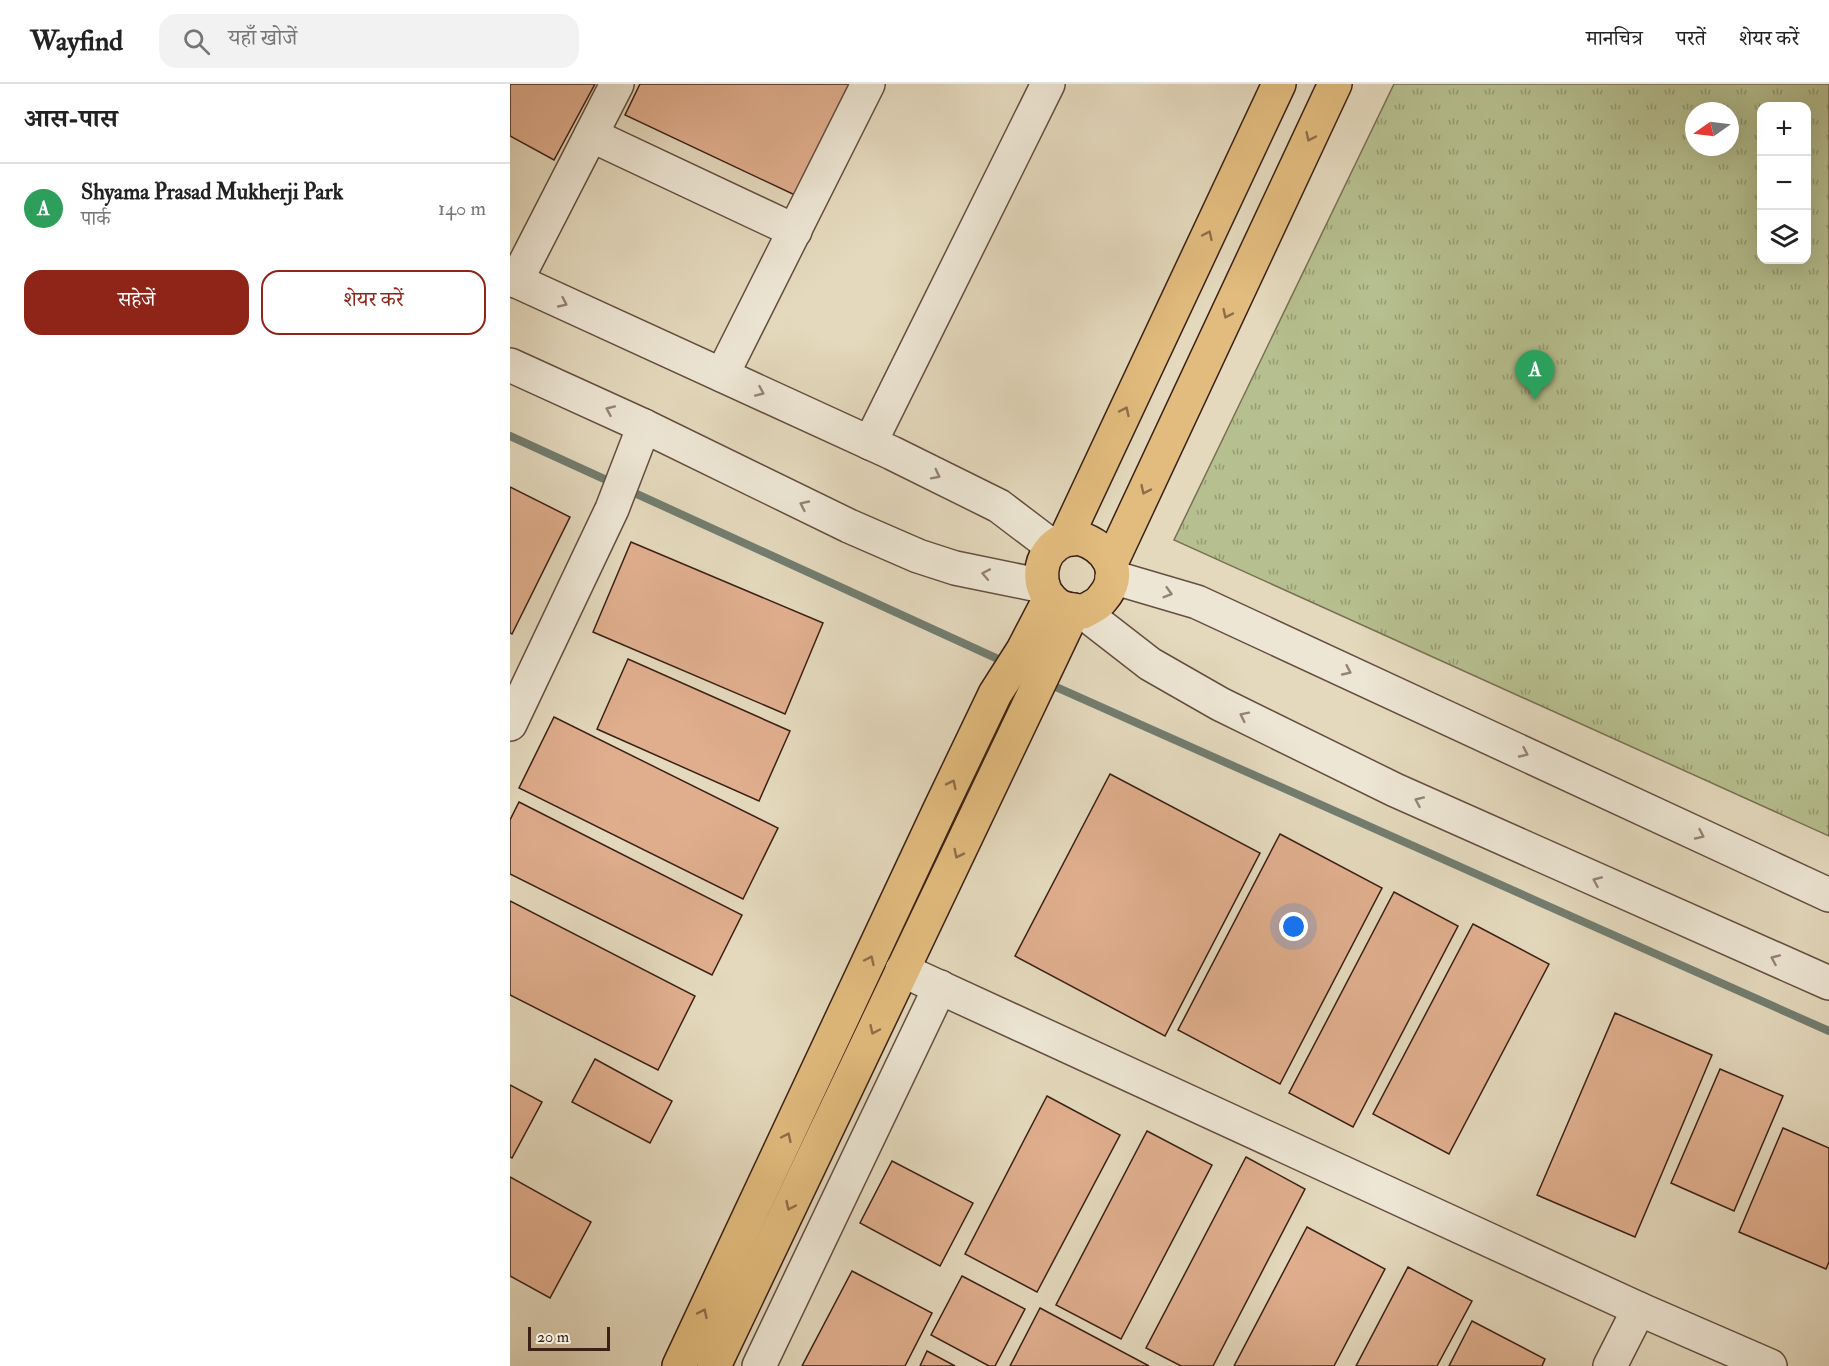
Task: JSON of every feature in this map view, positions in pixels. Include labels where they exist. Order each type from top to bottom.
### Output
[{"type":"main road","points":[[1062,601],[1041,572],[1044,559],[1059,544],[1279,84]]},
{"type":"main road","points":[[1062,601],[1100,602],[1109,590],[1111,570],[1335,84]]},
{"type":"main road","points":[[1059,544],[1079,538],[1092,542],[1103,550],[1111,570]]},
{"type":"main road","points":[[714,1366],[902,970],[1062,601]]},
{"type":"main road","points":[[679,1366],[995,694],[1023,650],[1062,601]]},
{"type":"street","points":[[617,84],[513,280],[870,442],[999,506],[1059,544]]},
{"type":"street","points":[[722,375],[868,84]]},
{"type":"street","points":[[870,442],[1048,84]]},
{"type":"street","points":[[591,135],[795,231]]},
{"type":"street","points":[[510,365],[644,426],[778,493],[918,556],[1062,601],[1150,664],[1230,709],[1395,790],[1829,983]]},
{"type":"street","points":[[510,724],[612,509],[644,426]]},
{"type":"street","points":[[1111,570],[1197,602],[1829,895]]},
{"type":"street","points":[[902,970],[1639,1309],[1770,1366]]},
{"type":"street","points":[[759,1366],[940,987]]},
{"type":"street","points":[[1610,1366],[1639,1309]]},
{"type":"green space","points":[[1394,84],[1829,84],[1829,836],[1174,540]]},
{"type":"building","points":[[510,84],[595,84],[554,160],[510,136]]},
{"type":"building","points":[[640,84],[853,84],[797,196],[625,115]]},
{"type":"building","points":[[510,487],[570,517],[512,634],[510,633]]},
{"type":"building","points":[[631,542],[823,623],[785,714],[593,632]]},
{"type":"building","points":[[628,659],[790,731],[759,801],[597,729]]},
{"type":"building","points":[[554,717],[778,828],[743,899],[519,788]]},
{"type":"building","points":[[1110,774],[1260,853],[1165,1036],[1015,956]]},
{"type":"building","points":[[519,802],[742,915],[712,975],[510,874],[510,820]]},
{"type":"building","points":[[1280,834],[1382,888],[1280,1084],[1178,1030]]},
{"type":"building","points":[[1394,892],[1458,926],[1353,1127],[1289,1093]]},
{"type":"building","points":[[510,901],[695,996],[658,1070],[510,995]]},
{"type":"building","points":[[1473,924],[1549,964],[1449,1154],[1373,1114]]},
{"type":"building","points":[[1615,1013],[1712,1055],[1635,1237],[1537,1195]]},
{"type":"building","points":[[595,1059],[672,1101],[650,1143],[572,1102]]},
{"type":"building","points":[[1720,1069],[1783,1096],[1734,1211],[1671,1183]]},
{"type":"building","points":[[510,1085],[542,1102],[512,1158],[510,1157]]},
{"type":"building","points":[[1047,1096],[1120,1135],[1037,1292],[965,1254]]},
{"type":"building","points":[[1783,1128],[1829,1148],[1829,1262],[1826,1269],[1739,1232]]},
{"type":"building","points":[[1147,1131],[1212,1165],[1121,1339],[1056,1305]]},
{"type":"building","points":[[1246,1157],[1305,1189],[1213,1366],[1181,1366],[1146,1348]]},
{"type":"building","points":[[892,1161],[973,1203],[940,1266],[860,1223]]},
{"type":"building","points":[[510,1177],[591,1222],[550,1298],[510,1276]]},
{"type":"building","points":[[1307,1227],[1385,1269],[1334,1366],[1234,1366]]},
{"type":"building","points":[[1408,1267],[1472,1301],[1437,1366],[1356,1366]]},
{"type":"building","points":[[852,1271],[932,1313],[905,1366],[802,1366]]},
{"type":"building","points":[[962,1276],[1025,1309],[995,1366],[989,1366],[931,1335]]},
{"type":"building","points":[[1040,1308],[1149,1366],[1010,1366]]},
{"type":"building","points":[[1472,1321],[1545,1359],[1542,1366],[1449,1366]]},
{"type":"building","points":[[927,1351],[955,1366],[920,1366]]},
{"type":"waterway","points":[[510,436],[613,483]]},
{"type":"waterway","points":[[628,490],[998,659]]},
{"type":"waterway","points":[[1056,687],[1829,1031]]},
{"type":"place","name":"Shyama Prasad Mukherji Park","points":[[1535,400]]}]
